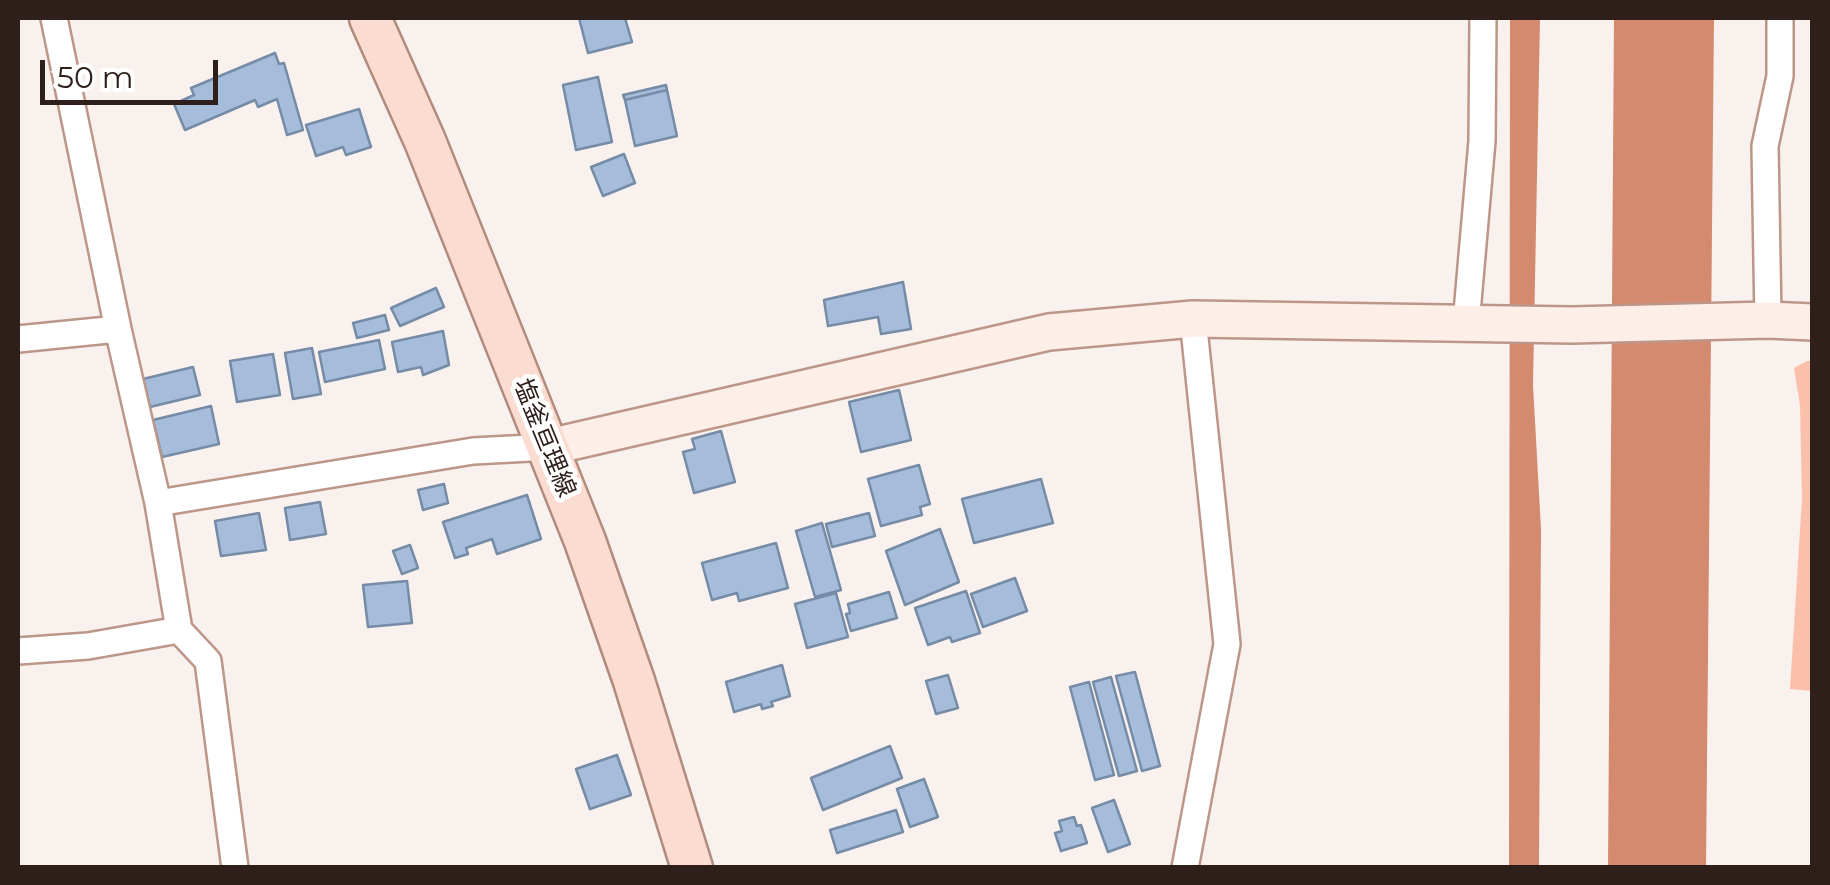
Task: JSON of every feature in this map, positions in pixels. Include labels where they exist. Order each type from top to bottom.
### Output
[{"type":"main road","name":"塩釜亘理線","points":[[370,18],[549,447],[634,680],[692,868]]},
{"type":"street","points":[[54,18],[158,503],[180,630],[208,661],[235,868]]},
{"type":"street","points":[[1472,324],[1484,18]]},
{"type":"street","points":[[1752,320],[1765,146],[1780,76],[1780,18]]},
{"type":"street","points":[[158,503],[472,450],[549,447],[1048,332],[1193,319],[1562,325],[1812,322]]},
{"type":"street","points":[[1185,868],[1226,644],[1193,319]]},
{"type":"street","points":[[18,339],[118,329]]},
{"type":"street","points":[[18,651],[88,646],[180,630]]},
{"type":"shaded area","points":[[1510,18],[1540,18],[1533,385],[1541,529],[1539,867],[1509,868]]},
{"type":"shaded area","points":[[1614,18],[1714,18],[1706,867],[1608,868]]},
{"type":"shaded area","points":[[1812,361],[1812,691],[1790,689],[1802,498],[1800,406],[1794,368]]},
{"type":"building","points":[[579,18],[625,18],[632,42],[588,53]]},
{"type":"building","points":[[275,53],[279,64],[284,63],[303,130],[287,135],[277,99],[258,107],[255,100],[185,130],[174,104],[194,95],[191,88]]},
{"type":"building","points":[[598,77],[612,142],[576,150],[563,85]]},
{"type":"building","points":[[666,85],[667,90],[625,100],[623,95]]},
{"type":"building","points":[[667,90],[677,136],[635,146],[625,100]]},
{"type":"building","points":[[359,109],[371,147],[346,155],[343,147],[316,156],[306,125]]},
{"type":"building","points":[[624,154],[635,183],[603,196],[591,167]]},
{"type":"building","points":[[903,282],[911,329],[881,334],[878,317],[828,326],[824,300]]},
{"type":"building","points":[[436,288],[444,307],[400,326],[391,308]]},
{"type":"building","points":[[385,315],[389,330],[357,338],[353,323]]},
{"type":"building","points":[[443,331],[449,365],[423,375],[421,367],[398,372],[392,342]]},
{"type":"building","points":[[379,340],[385,369],[325,382],[319,352]]},
{"type":"building","points":[[312,348],[321,394],[293,399],[285,353]]},
{"type":"building","points":[[273,354],[280,395],[237,402],[230,361]]},
{"type":"building","points":[[193,367],[200,395],[150,407],[143,379]]},
{"type":"building","points":[[899,390],[911,440],[861,452],[849,402]]},
{"type":"building","points":[[211,406],[219,444],[162,457],[153,420]]},
{"type":"building","points":[[721,431],[735,482],[694,493],[683,452],[695,449],[692,439]]},
{"type":"building","points":[[919,465],[930,504],[920,507],[922,515],[881,526],[868,479]]},
{"type":"building","points":[[1041,479],[1053,523],[974,543],[962,499]]},
{"type":"building","points":[[444,484],[448,503],[423,510],[418,490]]},
{"type":"building","points":[[527,495],[541,539],[497,554],[492,539],[466,548],[468,554],[455,558],[443,522]]},
{"type":"building","points":[[320,502],[326,534],[290,540],[285,508]]},
{"type":"building","points":[[259,513],[266,550],[221,556],[215,521]]},
{"type":"building","points":[[869,513],[875,536],[832,547],[826,524]]},
{"type":"building","points":[[822,523],[841,590],[815,597],[796,531]]},
{"type":"building","points":[[940,529],[959,582],[905,605],[886,551]]},
{"type":"building","points":[[776,543],[788,588],[739,601],[737,593],[712,600],[702,563]]},
{"type":"building","points":[[410,545],[418,568],[402,574],[393,551]]},
{"type":"building","points":[[1015,578],[1027,611],[983,627],[971,594]]},
{"type":"building","points":[[407,581],[412,623],[368,627],[363,585]]},
{"type":"building","points":[[966,591],[980,633],[928,645],[915,608]]},
{"type":"building","points":[[889,592],[897,618],[851,631],[846,614],[850,613],[848,604]]},
{"type":"building","points":[[836,593],[848,637],[807,648],[795,604]]},
{"type":"building","points":[[782,665],[790,696],[771,702],[773,706],[762,709],[761,704],[734,712],[726,682]]},
{"type":"building","points":[[1135,672],[1160,766],[1142,771],[1116,676]]},
{"type":"building","points":[[948,675],[958,708],[936,714],[926,681]]},
{"type":"building","points":[[1111,677],[1137,771],[1119,776],[1093,682]]},
{"type":"building","points":[[1089,682],[1114,775],[1095,780],[1070,687]]},
{"type":"building","points":[[890,746],[902,778],[823,810],[811,778]]},
{"type":"building","points":[[617,755],[631,795],[590,809],[576,769]]},
{"type":"building","points":[[924,779],[938,817],[910,827],[897,789]]},
{"type":"building","points":[[1114,800],[1130,844],[1108,852],[1092,808]]},
{"type":"building","points":[[896,810],[903,832],[837,853],[830,830]]},
{"type":"building","points":[[1074,817],[1087,843],[1061,851],[1055,833],[1062,831],[1059,821]]}]
